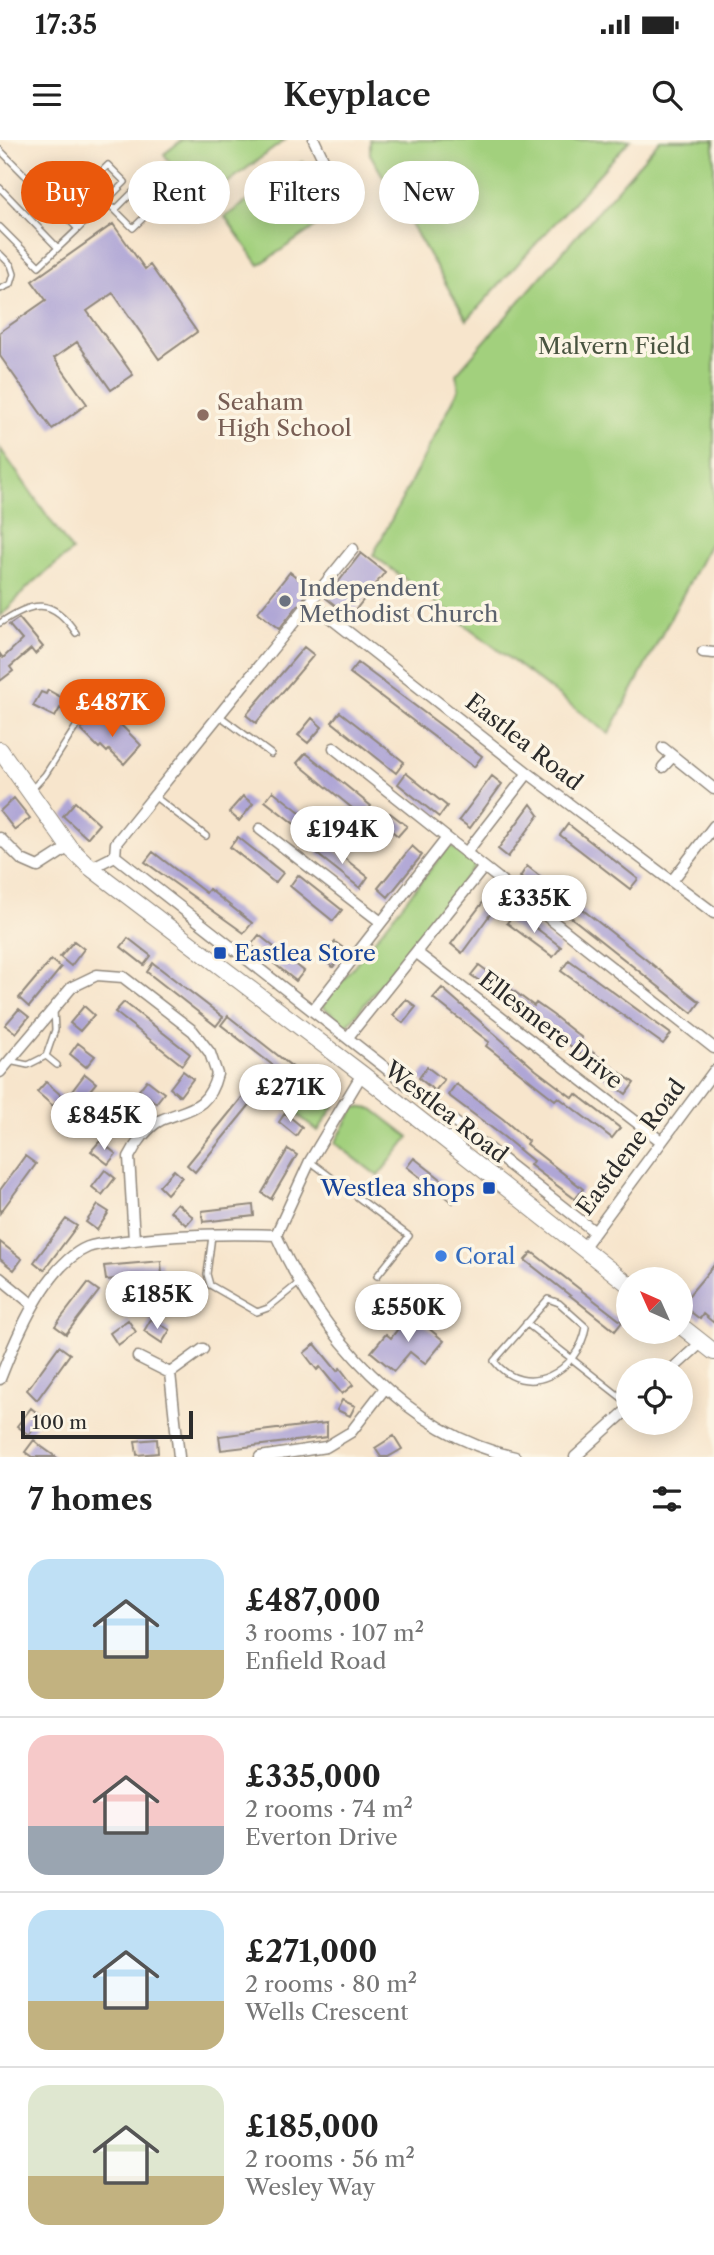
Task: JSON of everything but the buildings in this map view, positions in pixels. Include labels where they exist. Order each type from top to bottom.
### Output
[{"type":"main road","name":"Westlea Road","points":[[0,750],[69,847],[91,868],[362,1074],[616,1274]]},
{"type":"main road","points":[[693,1335],[708,1347]]},
{"type":"street","points":[[314,140],[324,161]]},
{"type":"street","points":[[115,856],[116,844],[353,549]]},
{"type":"street","name":"Eastlea Road","points":[[310,602],[528,773],[714,913]]},
{"type":"street","points":[[334,748],[714,1048]]},
{"type":"street","points":[[663,748],[714,789]]},
{"type":"street","points":[[663,767],[673,756]]},
{"type":"street","points":[[466,853],[528,773]]},
{"type":"street","points":[[672,881],[714,826]]},
{"type":"street","points":[[260,829],[381,922]]},
{"type":"street","points":[[0,838],[22,860],[38,867],[69,847]]},
{"type":"street","points":[[313,1010],[447,838]]},
{"type":"street","points":[[91,868],[115,856]]},
{"type":"street","points":[[115,856],[594,1231]]},
{"type":"street","points":[[348,1037],[484,867]]},
{"type":"street","name":"Ellesmere Drive","points":[[416,953],[661,1141]]},
{"type":"street","points":[[0,1072],[72,987],[97,975],[123,977],[193,1031],[204,1043],[215,1063],[214,1086],[206,1098],[189,1112],[155,1124],[134,1146],[129,1157],[134,1240]]},
{"type":"street","name":"Eastdene Road","points":[[583,1248],[661,1141],[710,1086],[714,1071]]},
{"type":"street","points":[[276,1235],[310,1161],[362,1074]]},
{"type":"street","points":[[0,1379],[18,1333],[33,1305],[65,1264],[88,1247],[213,1233],[276,1235]]},
{"type":"street","points":[[276,1235],[324,1322],[359,1364],[385,1388],[434,1422],[509,1456]]},
{"type":"street","points":[[0,1278],[33,1305]]},
{"type":"street","points":[[690,1358],[708,1347]]},
{"type":"street","points":[[170,1373],[203,1349]]},
{"type":"street","points":[[138,1357],[170,1373]]},
{"type":"street","points":[[170,1373],[179,1457]]},
{"type":"street","points":[[260,1457],[326,1447],[351,1432],[385,1388]]},
{"type":"street","points":[[575,1457],[616,1420]]},
{"type":"lane","points":[[0,149],[21,170]]},
{"type":"lane","points":[[114,171],[125,182],[114,193]]},
{"type":"lane","points":[[150,174],[169,193],[133,228],[115,210],[150,174]]},
{"type":"lane","points":[[0,188],[58,248]]},
{"type":"lane","points":[[73,224],[78,229]]},
{"type":"lane","points":[[0,227],[38,266],[83,224]]},
{"type":"lane","points":[[0,254],[11,265],[15,274],[11,284],[0,289]]},
{"type":"lane","points":[[0,623],[25,607],[40,606],[58,611],[76,633]]},
{"type":"lane","points":[[220,716],[271,754]]},
{"type":"lane","points":[[30,791],[46,775],[81,719]]},
{"type":"lane","points":[[154,796],[206,836]]},
{"type":"lane","points":[[171,928],[184,911]]},
{"type":"lane","points":[[9,1062],[28,1065],[46,1056],[55,1030],[54,1007]]},
{"type":"lane","points":[[46,1056],[57,1065]]},
{"type":"lane","points":[[310,1161],[410,1236],[377,1276]]},
{"type":"lane","points":[[213,1233],[208,1280],[213,1288],[226,1296],[251,1310],[262,1311],[300,1282]]},
{"type":"lane","points":[[548,1298],[559,1303],[586,1327],[584,1340],[573,1359],[567,1367],[532,1381],[514,1378],[494,1361],[548,1298]]},
{"type":"lane","points":[[526,1323],[616,1394]]},
{"type":"green space","points":[[182,140],[285,140],[257,161],[244,161],[244,170],[230,181],[230,161],[169,161],[164,154]]},
{"type":"green space","points":[[370,140],[630,140],[467,320],[411,224],[479,224],[479,161],[379,161],[379,169],[370,154]]},
{"type":"green space","name":"Malvern Field","points":[[660,140],[714,140],[714,536],[609,734],[373,555],[459,389],[456,374]]},
{"type":"green space","points":[[244,203],[244,224],[319,224],[259,265],[230,224],[230,213]]},
{"type":"green space","points":[[0,448],[72,551],[28,587],[0,617]]},
{"type":"green space","points":[[450,845],[476,865],[347,1026],[322,1006]]},
{"type":"green space","points":[[320,1068],[334,1080],[339,1098],[318,1131],[288,1107]]},
{"type":"green space","points":[[355,1107],[373,1109],[409,1137],[378,1176],[335,1143]]},
{"type":"place","name":"Seaham High School","points":[[203,415]]},
{"type":"place","name":"Independent Methodist Church","points":[[285,601]]},
{"type":"place","name":"Eastlea Store","points":[[220,953]]},
{"type":"place","name":"Westlea shops","points":[[489,1188]]},
{"type":"place","name":"Coral","points":[[441,1256]]}]
